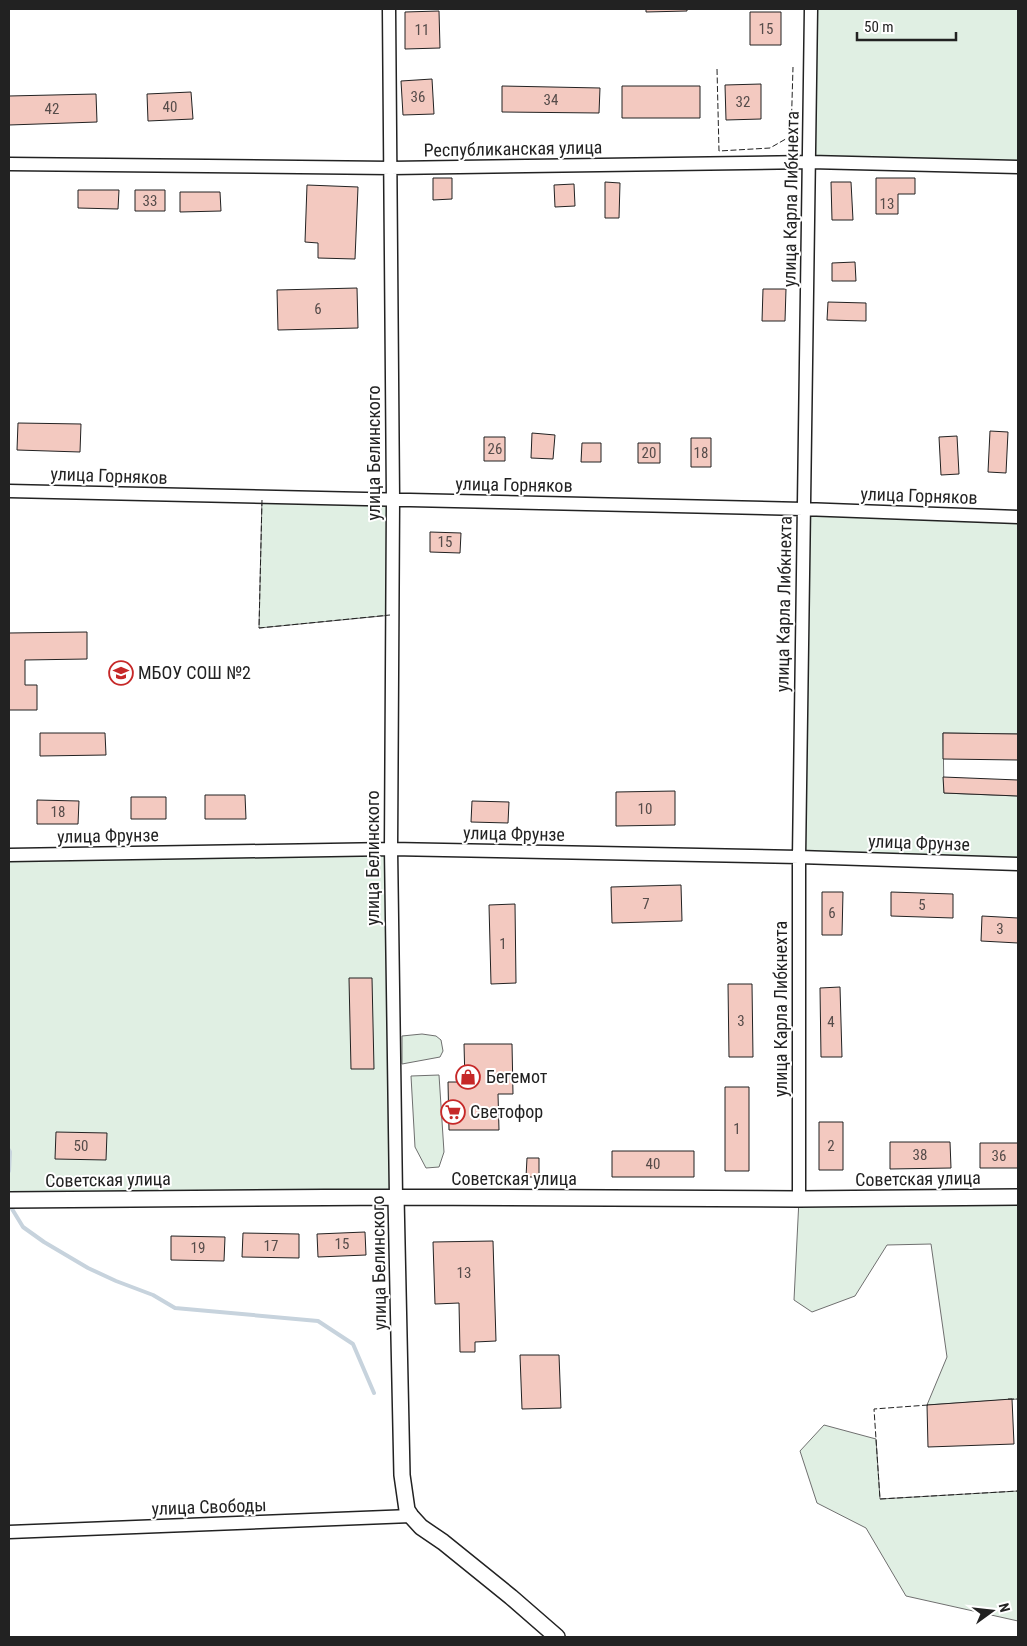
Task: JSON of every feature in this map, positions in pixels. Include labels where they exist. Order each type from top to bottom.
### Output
[{"type":"street","name":"улица Белинского","points":[[389,9],[393,500],[390,849],[402,1475],[407,1510],[410,1516]]},
{"type":"street","name":"улица Карла Либкнехта","points":[[799,1199],[799,857],[811,9]]},
{"type":"street","name":"Республиканская улица","points":[[9,164],[391,168],[810,162],[1018,167]]},
{"type":"street","name":"улица Горняков","points":[[9,491],[803,509],[1018,517]]},
{"type":"street","name":"улица Фрунзе","points":[[9,855],[390,849],[799,857],[1018,864]]},
{"type":"street","name":"Советская улица","points":[[9,1200],[396,1197],[799,1199],[1018,1197]]},
{"type":"street","name":"улица Свободы","points":[[9,1532],[410,1516]]},
{"type":"street","points":[[410,1516],[421,1527],[443,1542],[557,1637]]},
{"type":"green space","points":[[811,9],[1018,9],[1018,167],[810,162]]},
{"type":"green space","points":[[262,498],[393,500],[392,615],[259,628]]},
{"type":"green space","points":[[803,509],[1018,517],[1018,734],[943,733],[944,793],[1018,796],[1018,864],[799,857]]},
{"type":"green space","points":[[391,849],[396,1197],[9,1200],[9,855]]},
{"type":"green space","points":[[422,1034],[436,1036],[441,1040],[443,1051],[440,1057],[402,1064],[402,1036]]},
{"type":"green space","points":[[439,1075],[444,1152],[439,1167],[426,1168],[415,1147],[411,1076]]},
{"type":"green space","points":[[1018,1197],[1018,1399],[927,1405],[947,1357],[931,1244],[887,1245],[855,1296],[812,1312],[794,1300],[799,1199]]},
{"type":"green space","points":[[824,1425],[876,1439],[880,1499],[1018,1491],[1018,1621],[906,1596],[866,1528],[817,1503],[800,1451]]},
{"type":"building","points":[[646,9],[687,9],[687,11],[646,12]]},
{"type":"building","points":[[439,11],[440,48],[405,49],[405,12]]},
{"type":"building","points":[[750,12],[781,12],[781,45],[750,45]]},
{"type":"building","points":[[432,79],[434,114],[403,115],[401,81]]},
{"type":"building","points":[[761,84],[761,119],[726,120],[725,85]]},
{"type":"building","points":[[502,86],[600,88],[599,113],[502,112]]},
{"type":"building","points":[[622,86],[700,86],[700,118],[622,118]]},
{"type":"building","points":[[191,92],[193,119],[148,121],[147,94]]},
{"type":"building","points":[[96,94],[97,122],[9,125],[9,96]]},
{"type":"building","points":[[433,178],[452,178],[452,199],[433,200]]},
{"type":"building","points":[[876,178],[915,178],[915,194],[898,194],[898,214],[876,214]]},
{"type":"building","points":[[605,182],[620,183],[619,218],[605,218]]},
{"type":"building","points":[[831,182],[851,182],[853,220],[832,220]]},
{"type":"building","points":[[574,184],[575,206],[555,207],[554,185]]},
{"type":"building","points":[[307,185],[358,187],[355,259],[318,258],[318,243],[305,242]]},
{"type":"building","points":[[78,190],[119,190],[118,209],[78,208]]},
{"type":"building","points":[[135,190],[165,190],[165,211],[135,211]]},
{"type":"building","points":[[180,192],[220,192],[221,211],[180,212]]},
{"type":"building","points":[[855,262],[856,281],[832,281],[832,263]]},
{"type":"building","points":[[357,288],[358,328],[278,330],[277,290]]},
{"type":"building","points":[[763,289],[786,289],[785,321],[762,321]]},
{"type":"building","points":[[828,302],[866,303],[866,321],[827,320]]},
{"type":"building","points":[[18,423],[81,424],[80,452],[17,450]]},
{"type":"building","points":[[990,431],[1008,432],[1006,473],[988,472]]},
{"type":"building","points":[[532,433],[555,435],[553,459],[531,458]]},
{"type":"building","points":[[957,436],[959,474],[941,475],[939,437]]},
{"type":"building","points":[[484,437],[505,437],[505,461],[484,461]]},
{"type":"building","points":[[691,438],[711,438],[711,467],[691,467]]},
{"type":"building","points":[[582,443],[601,443],[601,462],[581,462]]},
{"type":"building","points":[[638,443],[660,443],[660,463],[638,463]]},
{"type":"building","points":[[430,532],[461,533],[460,553],[430,552]]},
{"type":"building","points":[[87,632],[87,659],[25,660],[25,685],[37,685],[37,710],[9,710],[9,633]]},
{"type":"building","points":[[40,733],[105,733],[106,755],[40,756]]},
{"type":"building","points":[[943,733],[1018,734],[1018,760],[943,759]]},
{"type":"building","points":[[943,777],[1018,780],[1018,796],[944,793]]},
{"type":"building","points":[[675,791],[675,825],[616,826],[616,792]]},
{"type":"building","points":[[205,795],[245,795],[246,819],[205,819]]},
{"type":"building","points":[[131,797],[166,797],[166,819],[131,819]]},
{"type":"building","points":[[37,800],[79,801],[78,824],[37,824]]},
{"type":"building","points":[[472,801],[509,802],[508,823],[471,822]]},
{"type":"building","points":[[681,885],[682,921],[612,923],[611,887]]},
{"type":"building","points":[[822,892],[843,892],[842,935],[822,935]]},
{"type":"building","points":[[891,892],[953,894],[953,918],[891,916]]},
{"type":"building","points":[[515,904],[516,983],[491,984],[489,905]]},
{"type":"building","points":[[982,916],[1018,918],[1018,943],[981,941]]},
{"type":"building","points":[[349,978],[372,978],[374,1069],[351,1069]]},
{"type":"building","points":[[728,984],[752,984],[753,1057],[729,1057]]},
{"type":"building","points":[[840,987],[842,1057],[821,1057],[820,988]]},
{"type":"building","points":[[464,1044],[512,1044],[513,1094],[498,1094],[499,1130],[449,1130],[448,1082],[465,1082]]},
{"type":"building","points":[[725,1087],[749,1087],[749,1171],[725,1171]]},
{"type":"building","points":[[819,1122],[843,1122],[843,1170],[819,1170]]},
{"type":"building","points":[[56,1132],[107,1133],[106,1160],[55,1159]]},
{"type":"building","points":[[890,1142],[950,1142],[951,1168],[890,1169]]},
{"type":"building","points":[[980,1143],[1018,1143],[1018,1168],[980,1168]]},
{"type":"building","points":[[612,1151],[694,1151],[694,1177],[612,1177]]},
{"type":"building","points":[[527,1158],[539,1158],[539,1177],[526,1177]]},
{"type":"building","points":[[365,1232],[366,1255],[318,1257],[317,1234]]},
{"type":"building","points":[[243,1233],[299,1234],[299,1258],[242,1257]]},
{"type":"building","points":[[171,1236],[225,1237],[224,1261],[171,1260]]},
{"type":"building","points":[[493,1241],[496,1341],[475,1342],[475,1352],[460,1352],[459,1303],[435,1304],[433,1242]]},
{"type":"building","points":[[520,1355],[559,1355],[561,1408],[522,1409]]},
{"type":"building","points":[[1012,1399],[1014,1444],[928,1447],[927,1405]]},
{"type":"waterway","points":[[9,1150],[9,1171]]},
{"type":"waterway","points":[[9,1204],[23,1227],[44,1242],[88,1268],[153,1295],[175,1308],[318,1321],[353,1344],[374,1393]]},
{"type":"fence","points":[[717,69],[719,151],[770,148],[791,136],[793,67]]},
{"type":"fence","points":[[262,500],[259,628],[390,615]]},
{"type":"fence","points":[[1008,1399],[1018,1399]]},
{"type":"fence","points":[[928,1405],[874,1409],[880,1499],[1018,1491]]},
{"type":"place","name":"МБОУ СОШ №2","points":[[121,673]]},
{"type":"place","name":"Бегемот","points":[[468,1077]]},
{"type":"place","name":"Светофор","points":[[453,1112]]}]
